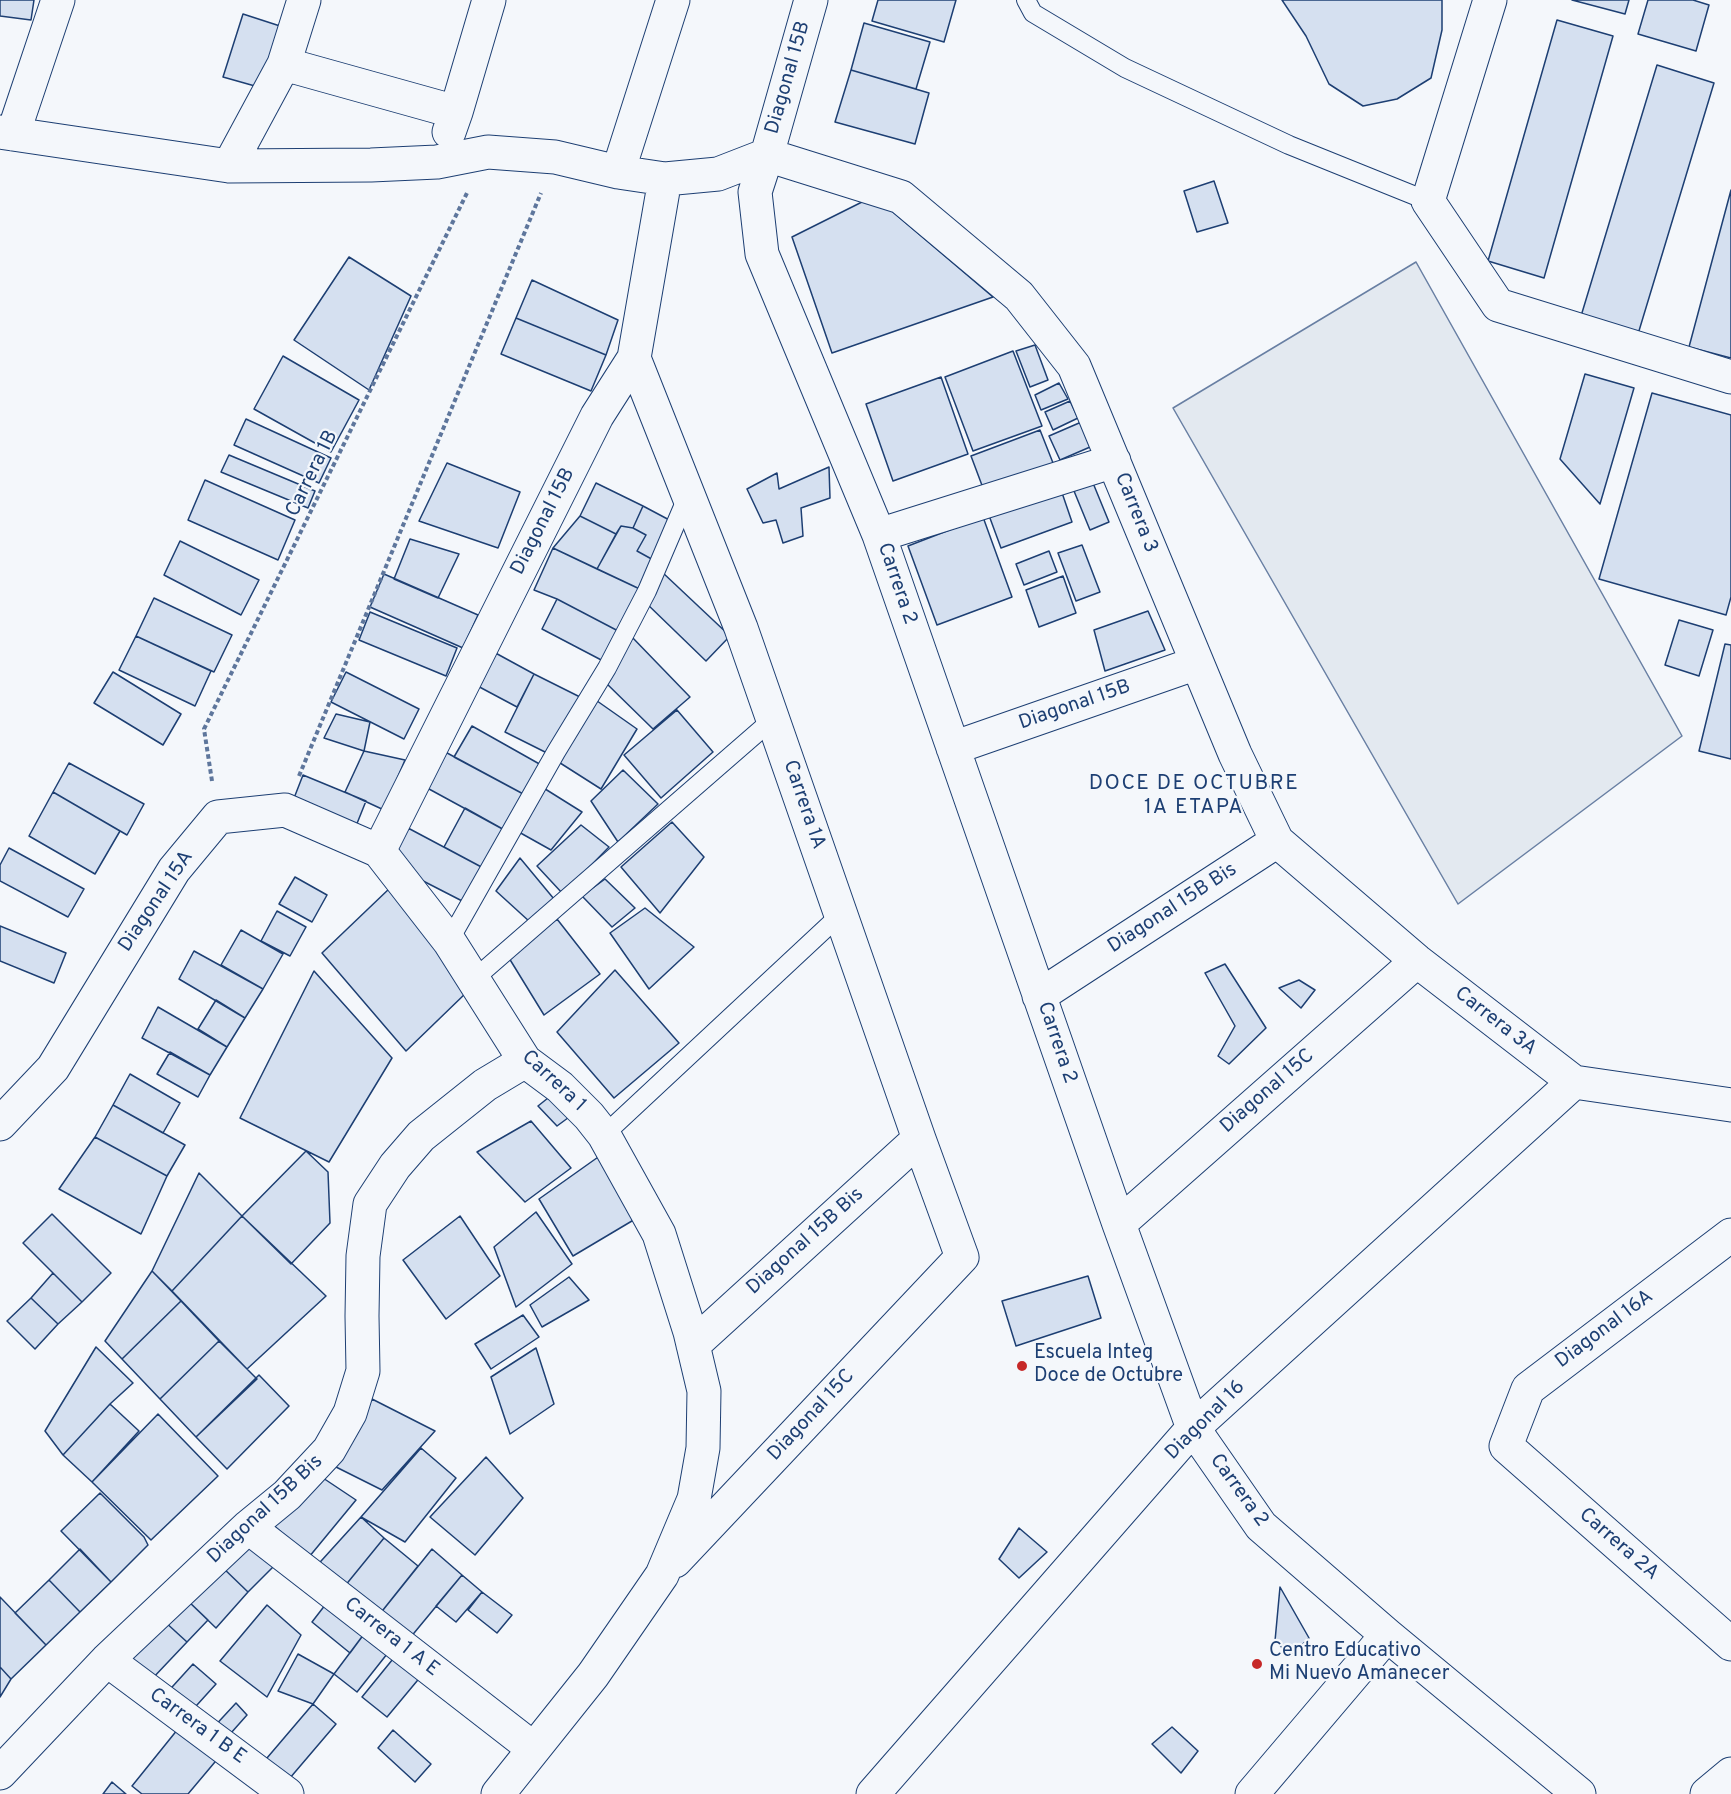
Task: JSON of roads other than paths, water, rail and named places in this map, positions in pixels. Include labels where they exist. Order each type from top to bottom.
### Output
[{"type":"street","points":[[58,0],[7,133],[229,166],[437,162],[488,152],[555,158],[618,172],[665,179],[718,174],[767,155]]},
{"type":"street","points":[[229,166],[284,64],[304,0]]},
{"type":"street","points":[[437,162],[456,112],[489,0]]},
{"type":"street","points":[[618,172],[673,0]]},
{"type":"street","name":"Diagonal 15B","points":[[767,155],[811,0]]},
{"type":"street","points":[[1490,0],[1428,201],[1498,305],[1731,377]]},
{"type":"street","points":[[284,64],[456,112]]},
{"type":"street","name":"Carrera 3","points":[[767,155],[901,197],[1019,296],[1074,366],[1235,754],[1277,841],[1417,961]]},
{"type":"street","name":"Carrera 2","points":[[767,155],[754,192],[762,254],[879,535],[1119,1224],[1193,1428],[1261,1526],[1387,1635],[1579,1794]]},
{"type":"street","name":"Diagonal 15B","points":[[379,851],[597,416],[634,357],[665,179]]},
{"type":"street","name":"Carrera 1A","points":[[634,357],[741,628],[962,1257]]},
{"type":"street","points":[[879,535],[1114,461]]},
{"type":"street","name":"Diagonal 15B","points":[[953,748],[1197,663]]},
{"type":"street","name":"Diagonal 15A","points":[[0,1124],[53,1068],[174,870],[218,817],[285,810],[379,851]]},
{"type":"street","name":"Diagonal 15B Bis","points":[[1039,996],[1277,841]]},
{"type":"street","name":"Carrera 1","points":[[379,851],[449,941],[525,1061],[560,1087],[589,1116],[604,1136],[660,1234],[692,1338]]},
{"type":"street","name":"Carrera 3A","points":[[1417,961],[1574,1082]]},
{"type":"street","name":"Diagonal 15C","points":[[1119,1224],[1417,961]]},
{"type":"street","name":"Diagonal 15B Bis","points":[[0,1773],[106,1660],[248,1527],[287,1495],[329,1450],[350,1413],[363,1371],[363,1256],[370,1204],[395,1166],[421,1136],[485,1085],[525,1061]]},
{"type":"street","points":[[1574,1082],[1731,1105]]},
{"type":"street","name":"Diagonal 16","points":[[875,1793],[1193,1428],[1574,1082]]},
{"type":"street","name":"Diagonal 15B Bis","points":[[692,1338],[919,1139]]},
{"type":"street","name":"Diagonal 16A","points":[[1506,1446],[1528,1389],[1731,1235]]},
{"type":"street","name":"Diagonal 15C","points":[[498,1794],[593,1675],[662,1575],[962,1257]]},
{"type":"street","name":"Diagonal 15C","points":[[662,1575],[694,1499],[703,1448],[704,1390],[692,1338]]},
{"type":"street","name":"Carrera 2A","points":[[1506,1446],[1731,1644]]},
{"type":"street","name":"Carrera 1 A E","points":[[248,1527],[534,1749]]},
{"type":"street","points":[[1252,1794],[1387,1635]]},
{"type":"street","name":"Carrera 1 B E","points":[[106,1660],[287,1794]]},
{"type":"street","points":[[1707,1794],[1731,1774]]},
{"type":"lane","points":[[1026,0],[1033,13],[1125,68],[1289,145],[1428,201]]},
{"type":"lane","points":[[449,941],[556,752],[607,668],[647,591],[688,495]]},
{"type":"lane","points":[[473,980],[773,720]]},
{"type":"lane","points":[[604,1136],[841,914]]},
{"type":"place","name":"Escuela Integ Doce de Octubre","points":[[1022,1366]]},
{"type":"place","name":"Centro Educativo Mi Nuevo Amanecer","points":[[1257,1664]]},
{"type":"district","name":"DOCE DE OCTUBRE 1A ETAPA","points":[[1194,797]]}]
